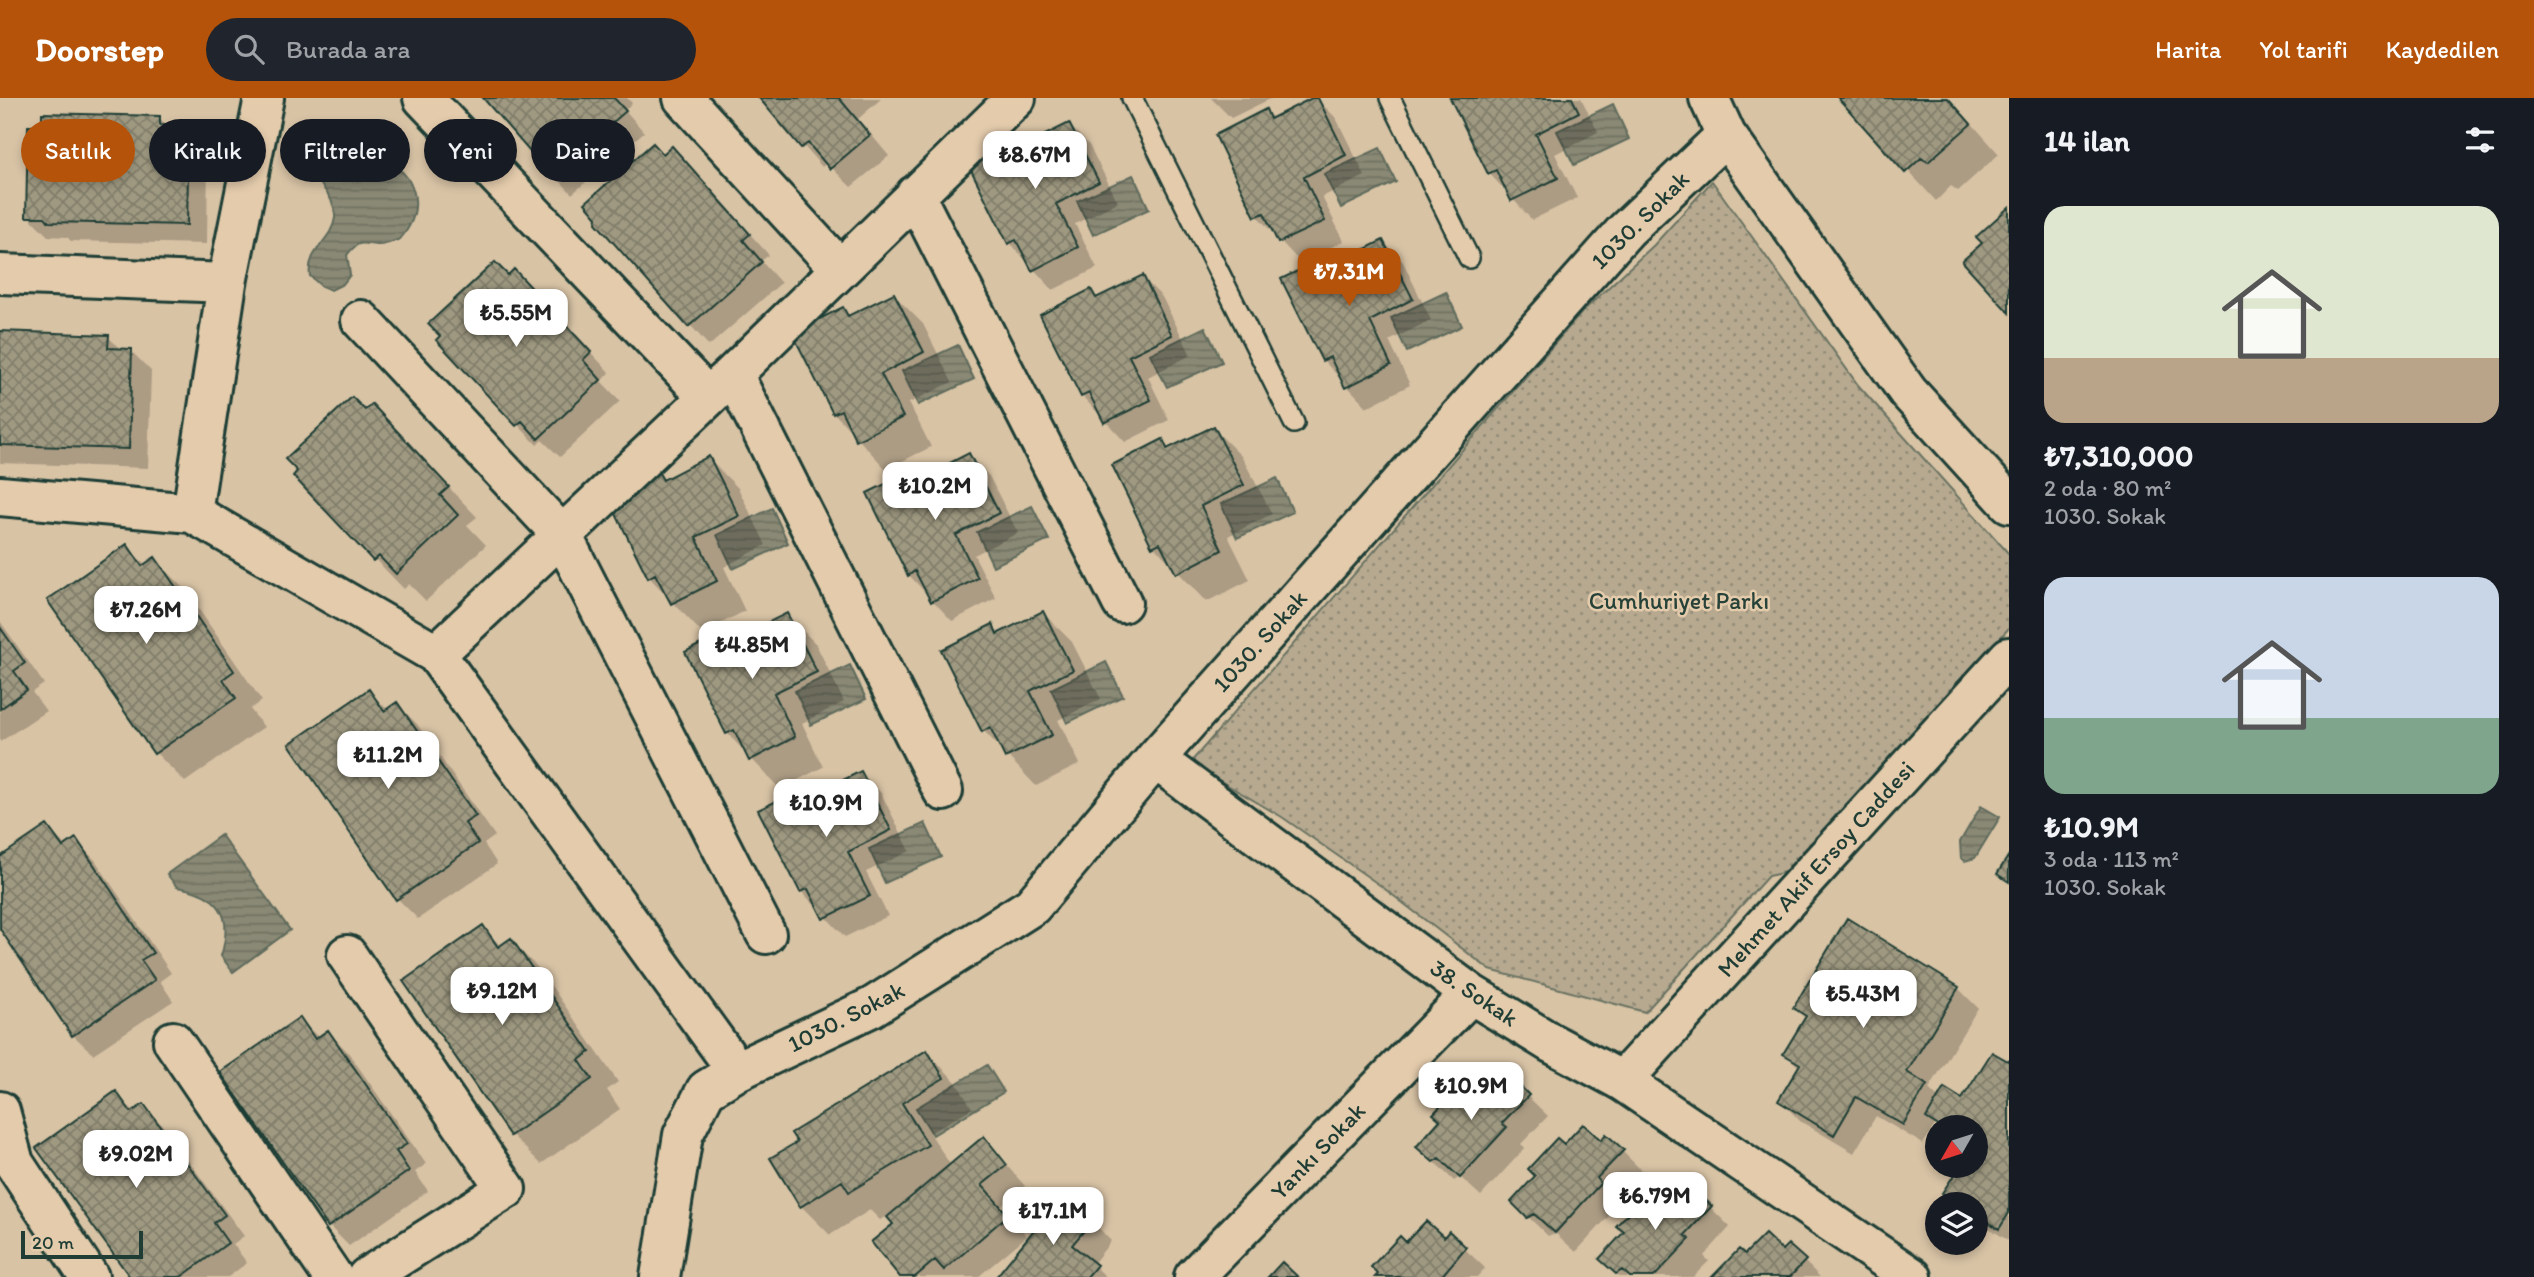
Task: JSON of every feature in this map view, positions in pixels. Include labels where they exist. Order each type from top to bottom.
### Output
[{"type":"street","points":[[192,513],[227,283],[264,98]]},
{"type":"street","points":[[423,98],[720,386],[943,791]]},
{"type":"street","points":[[683,98],[839,268]]},
{"type":"street","points":[[436,654],[720,386],[1016,98]]},
{"type":"street","points":[[1709,98],[1727,135],[1908,392],[2009,503]]},
{"type":"street","name":"1030. Sokak","points":[[660,1277],[683,1135],[706,1090],[737,1071],[872,1007],[1032,906],[1155,759],[1626,230],[1727,135]]},
{"type":"street","points":[[915,195],[1122,603]]},
{"type":"street","points":[[0,274],[227,283]]},
{"type":"street","points":[[360,320],[562,535],[766,934]]},
{"type":"street","points":[[0,496],[192,513],[436,654],[737,1071]]},
{"type":"street","name":"Mehmet Akif Ersoy Caddesi","points":[[1622,1081],[2009,657]]},
{"type":"street","name":"38. Sokak","points":[[1155,759],[1471,994],[1551,1043],[1622,1081],[1912,1277]]},
{"type":"street","points":[[347,955],[506,1189],[366,1277]]},
{"type":"street","name":"Yankı Sokak","points":[[1194,1277],[1471,994]]},
{"type":"street","points":[[173,1041],[333,1277]]},
{"type":"street","points":[[0,1111],[14,1163],[89,1277]]},
{"type":"lane","points":[[1132,98],[1294,424]]},
{"type":"lane","points":[[1390,98],[1469,258]]},
{"type":"green space","name":"Cumhuriyet Parkı","points":[[1712,181],[1858,385],[2009,554],[2009,628],[1787,872],[1768,876],[1645,1012],[1490,970],[1381,886],[1282,817],[1190,763],[1583,311],[1654,245]]},
{"type":"shaded area","points":[[1613,104],[1629,139],[1574,165],[1557,131]]},
{"type":"shaded area","points":[[1380,148],[1396,182],[1341,208],[1324,174]]},
{"type":"shaded area","points":[[1133,175],[1149,209],[1093,235],[1077,201]]},
{"type":"shaded area","points":[[319,182],[410,182],[415,197],[413,218],[400,239],[383,245],[360,244],[355,247],[347,255],[350,275],[343,284],[331,290],[321,286],[310,276],[310,267],[315,252],[333,226],[335,218],[331,201]]},
{"type":"shaded area","points":[[1446,292],[1462,326],[1407,352],[1391,318]]},
{"type":"shaded area","points":[[1205,327],[1222,362],[1167,387],[1150,354]]},
{"type":"shaded area","points":[[958,345],[974,379],[918,405],[902,371]]},
{"type":"shaded area","points":[[1277,478],[1293,512],[1237,538],[1221,504]]},
{"type":"shaded area","points":[[1032,506],[1049,540],[993,566],[977,532]]},
{"type":"shaded area","points":[[772,508],[788,543],[733,569],[717,535]]},
{"type":"shaded area","points":[[1106,662],[1123,696],[1067,723],[1051,689]]},
{"type":"shaded area","points":[[850,665],[866,699],[811,725],[795,691]]},
{"type":"shaded area","points":[[1981,806],[2000,817],[1975,858],[1965,861],[1961,858],[1960,842]]},
{"type":"shaded area","points":[[925,823],[941,857],[885,883],[869,849]]},
{"type":"shaded area","points":[[221,835],[290,930],[233,972],[221,956],[226,928],[220,908],[203,895],[177,887],[167,874]]},
{"type":"shaded area","points":[[987,1065],[1004,1092],[933,1135],[916,1108]]},
{"type":"building","points":[[483,98],[614,98],[626,111],[617,119],[531,119],[531,153],[517,137],[517,119],[501,119]]},
{"type":"building","points":[[759,98],[839,98],[870,135],[830,169],[808,143],[801,148]]},
{"type":"building","points":[[1312,98],[1318,98],[1346,155],[1304,177],[1325,221],[1278,243],[1264,213],[1255,217],[1215,135],[1266,109],[1270,119]]},
{"type":"building","points":[[1450,98],[1572,98],[1579,112],[1536,134],[1558,178],[1511,201],[1496,170],[1488,174]]},
{"type":"building","points":[[1838,98],[1948,98],[1971,124],[1928,162],[1921,158],[1905,173]]},
{"type":"building","points":[[42,113],[160,116],[160,119],[149,119],[149,182],[188,182],[187,225],[49,222],[45,217],[26,217],[27,182],[135,182],[135,119],[42,119]]},
{"type":"building","points":[[1069,123],[1099,182],[1056,204],[1078,247],[1032,271],[1016,240],[1008,244],[967,162],[1018,136],[1023,146]]},
{"type":"building","points":[[653,143],[663,154],[672,146],[750,234],[743,240],[762,262],[688,327],[596,223],[597,217],[585,203],[609,182],[635,182],[635,159]]},
{"type":"building","points":[[2009,207],[2009,313],[1962,261],[1982,243],[1976,237]]},
{"type":"building","points":[[1383,240],[1413,299],[1370,321],[1391,365],[1345,388],[1330,357],[1322,361],[1281,279],[1332,254],[1337,263]]},
{"type":"building","points":[[495,262],[508,275],[514,269],[591,352],[583,360],[601,380],[538,439],[522,421],[516,426],[436,340],[440,336],[428,324]]},
{"type":"building","points":[[1143,275],[1172,335],[1129,356],[1151,400],[1104,423],[1089,393],[1081,397],[1040,315],[1091,289],[1096,298]]},
{"type":"building","points":[[894,293],[924,352],[881,374],[903,417],[856,441],[841,410],[833,414],[792,333],[843,307],[848,316]]},
{"type":"building","points":[[0,331],[109,335],[108,348],[132,349],[129,449],[0,445]]},
{"type":"building","points":[[352,397],[365,410],[372,404],[449,487],[440,495],[458,515],[396,574],[379,556],[373,561],[293,476],[297,471],[285,459]]},
{"type":"building","points":[[1214,426],[1244,485],[1201,506],[1222,550],[1176,574],[1160,543],[1152,547],[1112,465],[1163,439],[1167,449]]},
{"type":"building","points":[[969,453],[999,513],[956,535],[978,578],[931,602],[915,571],[908,576],[867,493],[918,468],[923,477]]},
{"type":"building","points":[[709,456],[739,516],[696,537],[717,581],[671,604],[655,574],[648,578],[607,496],[658,471],[663,480]]},
{"type":"building","points":[[127,544],[142,566],[155,557],[234,671],[223,679],[236,698],[154,754],[47,600]]},
{"type":"building","points":[[1043,611],[1073,670],[1030,691],[1052,735],[1005,758],[990,727],[982,732],[941,650],[993,624],[997,634]]},
{"type":"building","points":[[787,613],[817,672],[774,693],[795,737],[749,761],[734,730],[726,734],[685,652],[736,626],[741,636]]},
{"type":"building","points":[[0,627],[25,663],[14,671],[27,690],[0,709]]},
{"type":"building","points":[[369,689],[384,711],[397,702],[476,816],[465,823],[478,843],[396,900],[289,744]]},
{"type":"building","points":[[861,771],[891,830],[848,852],[870,896],[823,919],[808,889],[800,892],[758,810],[810,785],[815,794]]},
{"type":"building","points":[[47,825],[63,847],[76,838],[153,953],[141,960],[155,980],[72,1036],[0,929],[0,857]]},
{"type":"building","points":[[2009,855],[2009,882],[1997,874]]},
{"type":"building","points":[[1847,918],[1959,987],[1907,1072],[1927,1085],[1903,1125],[1856,1097],[1834,1135],[1778,1101],[1800,1064],[1783,1054],[1806,1016],[1793,1008]]},
{"type":"building","points":[[483,925],[498,947],[511,938],[590,1052],[579,1060],[592,1079],[510,1136],[403,981]]},
{"type":"building","points":[[300,1017],[315,1039],[328,1030],[407,1144],[396,1151],[409,1171],[328,1227],[220,1072]]},
{"type":"building","points":[[927,1050],[944,1078],[902,1103],[928,1145],[849,1192],[842,1181],[800,1207],[770,1158],[797,1142],[791,1133]]},
{"type":"building","points":[[1992,1052],[2008,1061],[2009,1059],[2009,1213],[1999,1229],[1988,1222],[1988,1192],[1943,1192],[1952,1178],[1988,1178],[1988,1115],[1928,1115],[1944,1088],[1962,1099]]},
{"type":"building","points":[[1489,1068],[1506,1085],[1512,1078],[1529,1095],[1502,1123],[1507,1127],[1460,1178],[1439,1158],[1433,1162],[1416,1147],[1440,1120],[1433,1114],[1462,1083],[1469,1089]]},
{"type":"building","points":[[116,1091],[131,1112],[144,1104],[225,1215],[214,1223],[228,1243],[181,1277],[130,1277],[36,1148]]},
{"type":"building","points":[[1583,1124],[1601,1140],[1606,1134],[1624,1150],[1597,1178],[1601,1183],[1555,1233],[1534,1214],[1527,1218],[1511,1202],[1535,1176],[1528,1169],[1557,1138],[1564,1144]]},
{"type":"building","points":[[984,1136],[1007,1165],[982,1185],[1008,1215],[944,1270],[935,1260],[915,1277],[900,1277],[871,1242],[893,1224],[887,1217]]},
{"type":"building","points":[[1672,1180],[1689,1196],[1695,1190],[1712,1206],[1685,1235],[1690,1239],[1654,1277],[1630,1277],[1622,1270],[1616,1274],[1599,1259],[1624,1232],[1616,1226],[1646,1194],[1652,1201]]},
{"type":"building","points":[[1062,1195],[1093,1220],[1072,1245],[1097,1265],[1087,1277],[996,1277]]},
{"type":"building","points":[[1426,1221],[1444,1237],[1449,1231],[1466,1247],[1441,1277],[1375,1277],[1378,1274],[1371,1267],[1400,1236],[1406,1242]]},
{"type":"building","points":[[1765,1234],[1782,1250],[1788,1244],[1806,1260],[1790,1277],[1712,1277],[1739,1249],[1745,1254]]},
{"type":"building","points":[[1282,1262],[1298,1277],[1268,1277]]}]
